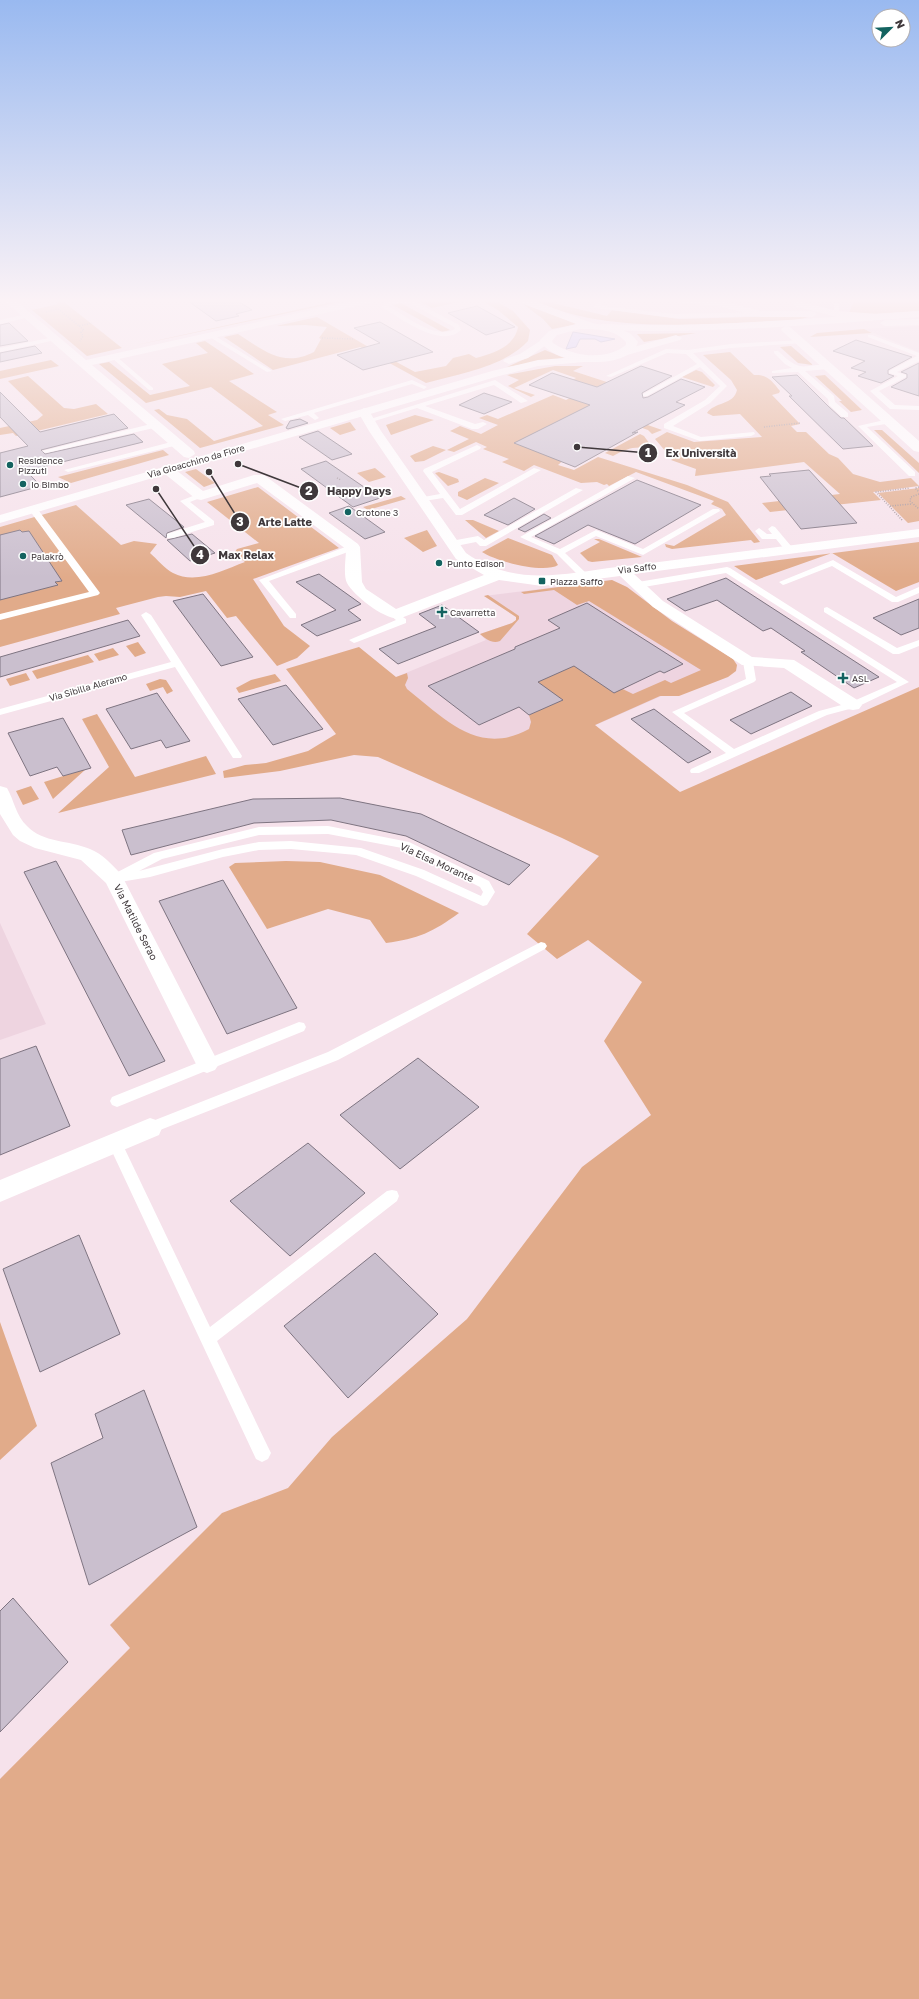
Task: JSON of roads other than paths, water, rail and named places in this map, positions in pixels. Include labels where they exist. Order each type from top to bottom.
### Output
[{"type":"street","points":[[115,391],[189,454]]},
{"type":"street","name":"Via Gioacchino da Fiore","points":[[0,510],[189,454],[312,415],[407,391]]},
{"type":"street","name":"Via Gioacchino da Fiore","points":[[0,518],[167,470],[366,417],[447,391]]},
{"type":"street","points":[[856,391],[919,448]]},
{"type":"street","name":"Via Saffo","points":[[366,417],[451,544],[461,556],[476,567],[497,575],[519,580],[542,580],[788,548],[919,533]]},
{"type":"street","points":[[167,470],[201,496],[259,478],[353,547],[354,582],[361,592],[394,615],[497,575]]},
{"type":"street","points":[[624,569],[658,604],[748,662],[788,663],[852,705]]},
{"type":"street","name":"Via Matilde Serao","points":[[3,804],[18,830],[25,836],[45,845],[74,851],[91,857],[114,879],[207,1064]]},
{"type":"street","points":[[0,1191],[150,1128]]},
{"type":"lane","points":[[366,417],[418,406],[465,391]]},
{"type":"lane","points":[[509,391],[524,401]]},
{"type":"lane","points":[[645,395],[652,391]]},
{"type":"lane","points":[[719,391],[667,426],[700,439],[751,434]]},
{"type":"lane","points":[[823,391],[830,398],[832,403],[845,415]]},
{"type":"lane","points":[[874,391],[893,407],[919,408]]},
{"type":"lane","points":[[868,402],[886,401],[919,404]]},
{"type":"lane","points":[[418,406],[475,427],[483,424]]},
{"type":"lane","points":[[285,419],[312,415]]},
{"type":"lane","points":[[889,421],[862,426],[912,474]]},
{"type":"lane","points":[[46,451],[155,425]]},
{"type":"lane","points":[[68,470],[175,443]]},
{"type":"lane","points":[[477,447],[427,471],[459,513],[537,470]]},
{"type":"lane","points":[[583,575],[560,552],[524,537],[630,478]]},
{"type":"lane","points":[[451,544],[478,538],[483,544],[579,490]]},
{"type":"lane","points":[[421,500],[445,495]]},
{"type":"lane","points":[[170,536],[211,523],[184,501],[201,496]]},
{"type":"lane","points":[[0,618],[95,593],[33,508]]},
{"type":"lane","points":[[560,552],[596,533],[643,552],[716,511]]},
{"type":"lane","points":[[759,530],[765,537],[775,533],[788,548]]},
{"type":"lane","points":[[293,616],[263,580],[353,547]]},
{"type":"lane","points":[[783,582],[833,563],[895,600],[919,590]]},
{"type":"lane","points":[[638,585],[727,570],[904,682],[852,705],[824,713],[695,772]]},
{"type":"lane","points":[[827,610],[896,652],[919,643]]},
{"type":"lane","points":[[146,615],[237,756]]},
{"type":"lane","points":[[354,640],[403,621],[394,615]]},
{"type":"lane","points":[[734,754],[677,712],[751,680],[748,662]]},
{"type":"lane","name":"Via Sibilla Aleramo","points":[[0,712],[177,663]]},
{"type":"lane","name":"Via Elsa Morante","points":[[328,830],[405,845],[485,884],[489,892],[483,902],[420,873],[357,851],[291,845],[259,846],[223,853],[150,873],[114,879],[158,856],[259,831],[328,830]]},
{"type":"lane","points":[[150,1128],[333,1056],[541,946]]},
{"type":"lane","points":[[117,1100],[299,1027]]},
{"type":"lane","points":[[115,1143],[262,1453]]},
{"type":"lane","points":[[207,1338],[392,1196]]},
{"type":"place","name":"Ex Università","points":[[577,447]]},
{"type":"place","name":"Happy Days","points":[[238,464]]},
{"type":"place","name":"Residence Pizzuti","points":[[10,465]]},
{"type":"place","name":"Arte Latte","points":[[209,472]]},
{"type":"place","name":"Io Bimbo","points":[[23,484]]},
{"type":"place","name":"Max Relax","points":[[156,489]]},
{"type":"place","name":"Crotone 3","points":[[348,512]]},
{"type":"place","name":"Palakrò","points":[[23,556]]},
{"type":"place","name":"Punto Edison","points":[[439,563]]},
{"type":"place","name":"Piazza Saffo","points":[[542,581]]},
{"type":"place","name":"Cavarretta","points":[[442,612]]},
{"type":"place","name":"ASL","points":[[843,678]]}]
